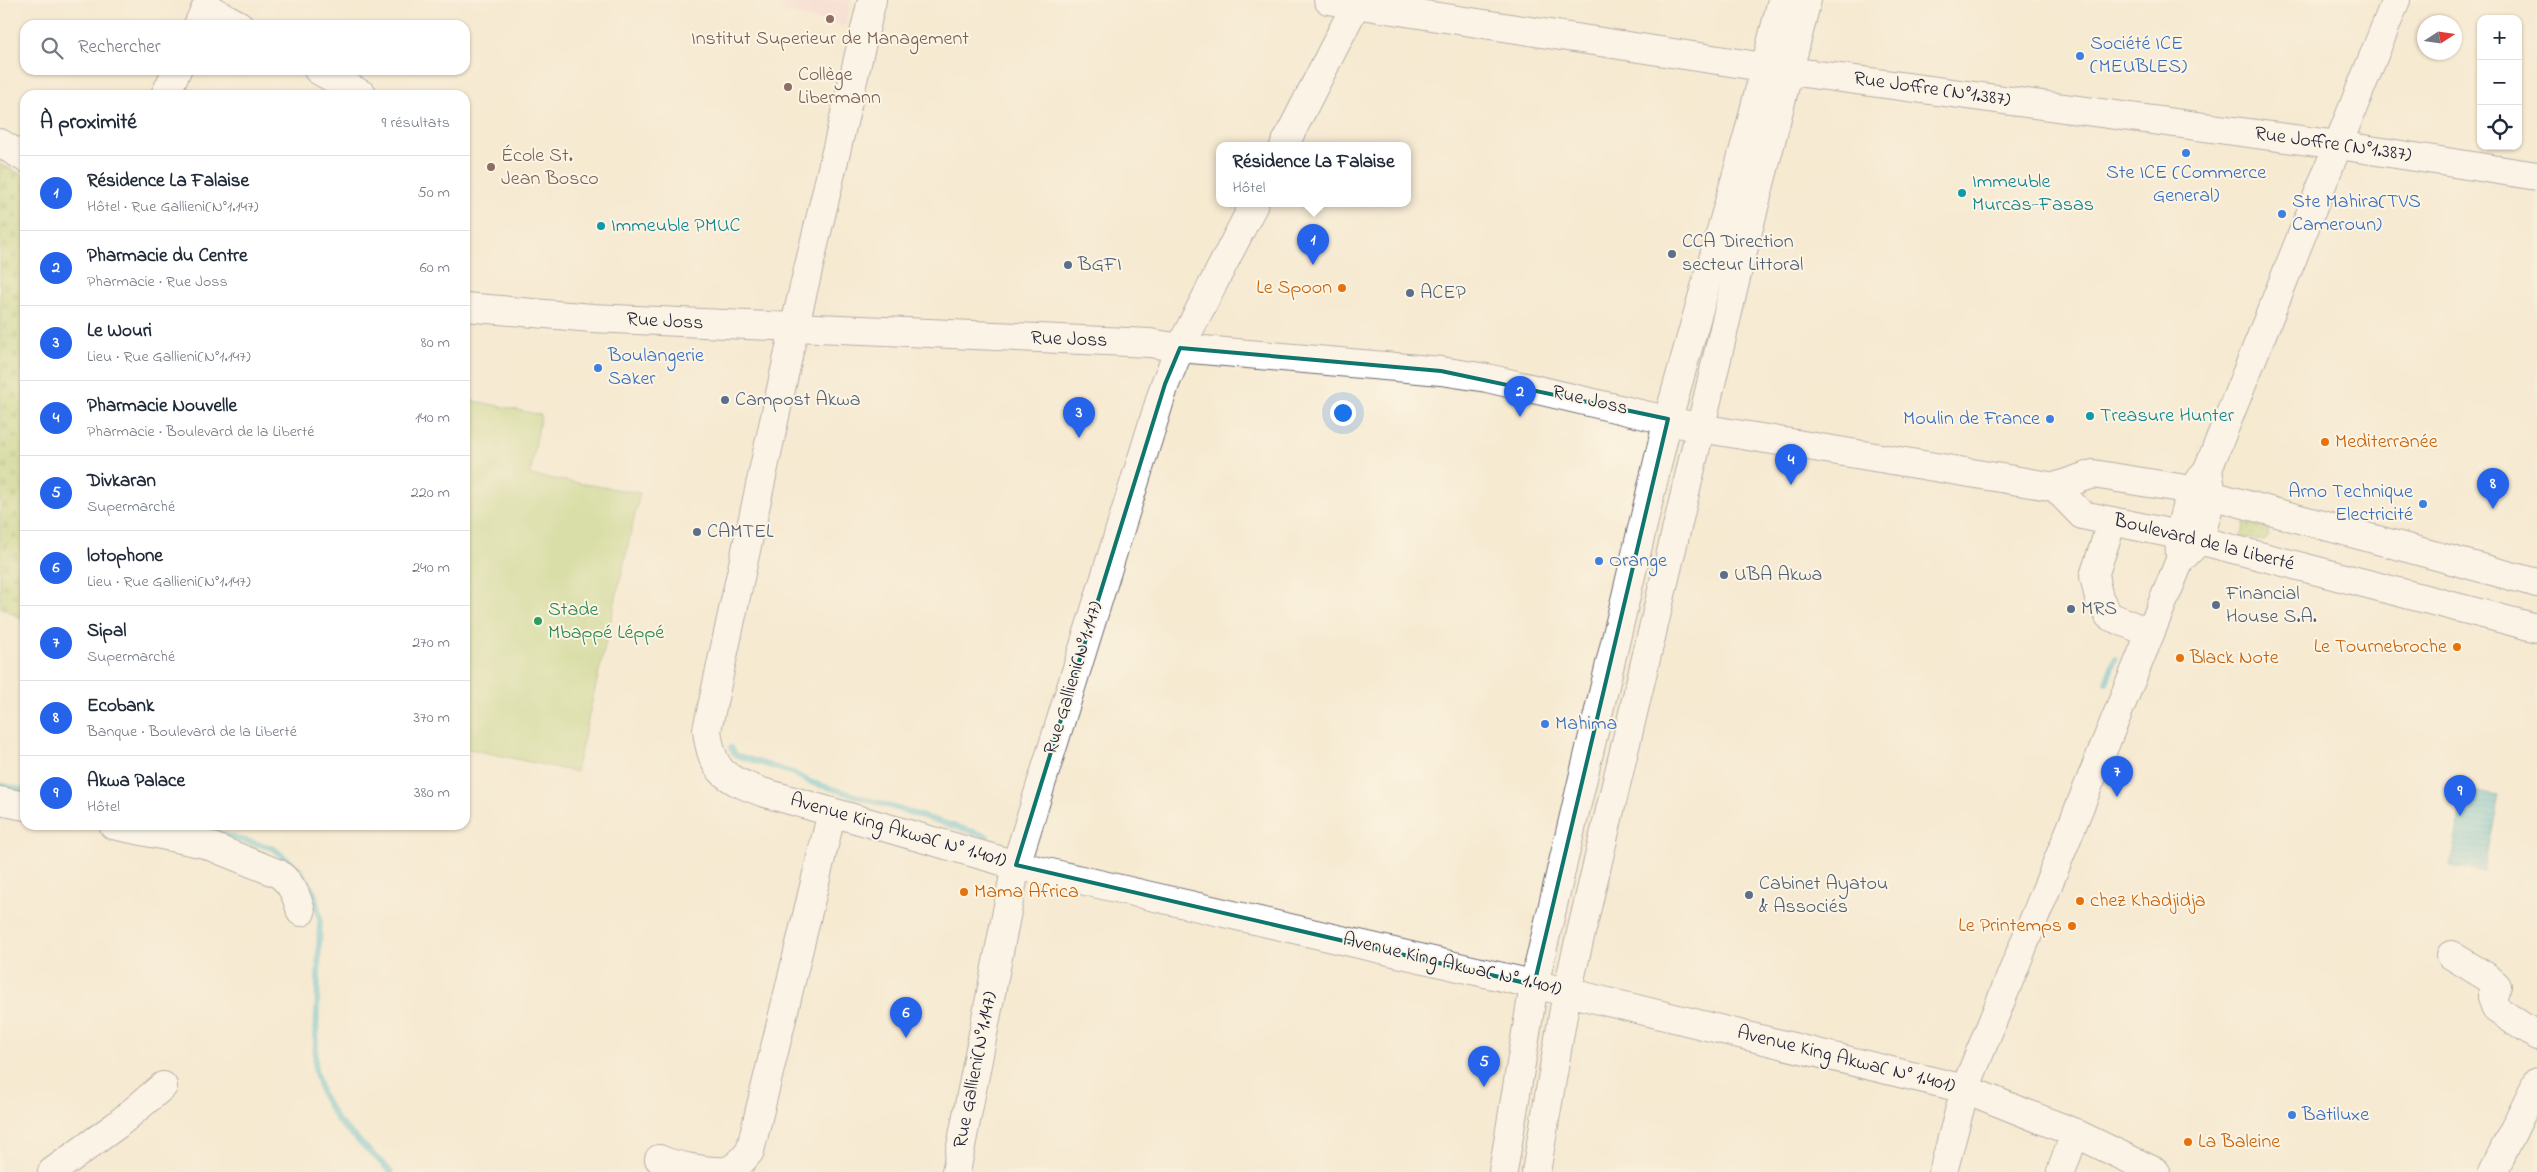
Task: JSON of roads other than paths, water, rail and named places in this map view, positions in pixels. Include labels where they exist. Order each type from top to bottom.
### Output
[{"type":"street","name":"Avenue King Akwa( N° 1.401)","points":[[872,0],[794,329],[707,730],[710,751],[719,770],[739,783],[1016,865],[1534,984],[1965,1088],[2076,1133],[2156,1172]]},
{"type":"street","name":"Rue Joffre (N°1.387)","points":[[1328,0],[1357,2],[1777,69],[2338,145],[2537,176]]},
{"type":"street","points":[[1536,1172],[1567,992],[1736,278],[1777,69],[1782,0]]},
{"type":"street","points":[[1503,1172],[1534,984],[1668,419],[1777,69],[1808,0]]},
{"type":"street","points":[[1943,1172],[1965,1088],[2186,545],[2204,485],[2396,0]]},
{"type":"street","points":[[1286,142],[1357,2]]},
{"type":"street","points":[[199,11],[224,20]]},
{"type":"street","points":[[167,90],[175,75]]},
{"type":"street","points":[[327,75],[354,90]]},
{"type":"street","points":[[0,143],[20,155]]},
{"type":"street","name":"Rue Gallieni(N°1.147)","points":[[956,1172],[1016,865],[1165,384],[1180,348],[1252,207]]},
{"type":"street","name":"Rue Joss","points":[[470,307],[592,318],[794,329],[1150,343],[1180,348],[1441,371],[1487,378],[1668,419]]},
{"type":"street","points":[[1668,419],[1700,428],[2055,487],[2093,474],[2204,485],[2537,583]]},
{"type":"street","name":"Boulevard de la Liberté","points":[[2055,487],[2082,515],[2112,521],[2186,545],[2537,628]]},
{"type":"street","points":[[2112,521],[2094,576],[2100,598],[2109,616],[2150,633]]},
{"type":"street","points":[[0,801],[20,805]]},
{"type":"street","points":[[658,1160],[680,1168],[725,1172],[741,1162],[750,1152],[832,812]]},
{"type":"street","points":[[137,830],[205,844],[279,874],[288,882],[297,898],[301,912]]},
{"type":"street","points":[[2451,955],[2497,986],[2492,997],[2496,1008],[2537,1036]]},
{"type":"street","points":[[2493,1172],[2537,1082]]},
{"type":"street","points":[[52,1172],[117,1124],[163,1086]]},
{"type":"street","points":[[2061,1172],[2076,1133]]},
{"type":"water","points":[[2465,789],[2499,796],[2484,873],[2450,866]]},
{"type":"waterway","points":[[2106,683],[2115,659]]},
{"type":"waterway","points":[[731,748],[736,755],[793,773],[810,782],[987,836]]},
{"type":"waterway","points":[[0,785],[20,790]]},
{"type":"waterway","points":[[204,830],[273,848],[300,870],[314,892],[320,919],[315,1070],[322,1094],[337,1120],[391,1172]]},
{"type":"waterway","points":[[856,833],[916,850]]},
{"type":"place","name":"Institut Superieur de Management","points":[[830,19]]},
{"type":"place","name":"Société ICE (MEUBLES)","points":[[2080,56]]},
{"type":"place","name":"Collège Libermann","points":[[788,87]]},
{"type":"place","name":"Ste ICE (Commerce General)","points":[[2186,153]]},
{"type":"place","name":"École St. Jean Bosco","points":[[491,167]]},
{"type":"place","name":"Immeuble Murcas-Fasas","points":[[1962,193]]},
{"type":"place","name":"Ste Mahira(TVS Cameroun)","points":[[2282,214]]},
{"type":"place","name":"Immeuble PMUC","points":[[601,226]]},
{"type":"place","name":"CCA Direction secteur Littoral","points":[[1672,254]]},
{"type":"place","name":"BGFI","points":[[1068,265]]},
{"type":"place","name":"Résidence La Falaise","points":[[1313,265]]},
{"type":"place","name":"Le Spoon","points":[[1342,288]]},
{"type":"place","name":"ACEP","points":[[1410,293]]},
{"type":"place","name":"Boulangerie Saker","points":[[598,368]]},
{"type":"place","name":"Campost Akwa","points":[[725,400]]},
{"type":"place","name":"Treasure Hunter","points":[[2090,416]]},
{"type":"place","name":"Pharmacie du Centre","points":[[1520,417]]},
{"type":"place","name":"Moulin de France","points":[[2050,419]]},
{"type":"place","name":"Le Wouri","points":[[1079,438]]},
{"type":"place","name":"Mediterranée","points":[[2325,442]]},
{"type":"place","name":"Pharmacie Nouvelle","points":[[1791,485]]},
{"type":"place","name":"Arno Technique Electricité","points":[[2423,504]]},
{"type":"place","name":"Ecobank","points":[[2493,509]]},
{"type":"place","name":"CAMTEL","points":[[697,532]]},
{"type":"place","name":"Orange","points":[[1599,561]]},
{"type":"place","name":"UBA Akwa","points":[[1724,575]]},
{"type":"place","name":"Financial House S.A.","points":[[2216,605]]},
{"type":"place","name":"MRS","points":[[2071,609]]},
{"type":"place","name":"Stade Mbappé Léppé","points":[[538,621]]},
{"type":"place","name":"Le Tournebroche","points":[[2457,647]]},
{"type":"place","name":"Black Note","points":[[2180,658]]},
{"type":"place","name":"Mahima","points":[[1545,724]]},
{"type":"place","name":"Sipal","points":[[2117,797]]},
{"type":"place","name":"Akwa Palace","points":[[2460,816]]},
{"type":"place","name":"Mama Africa","points":[[964,892]]},
{"type":"place","name":"Cabinet Ayatou & Associés","points":[[1749,895]]},
{"type":"place","name":"chez Khadjidja","points":[[2080,901]]},
{"type":"place","name":"Le Printemps","points":[[2072,926]]},
{"type":"place","name":"lotophone","points":[[906,1038]]},
{"type":"place","name":"Divkaran","points":[[1484,1087]]},
{"type":"place","name":"Batiluxe","points":[[2292,1115]]},
{"type":"place","name":"La Baleine","points":[[2188,1142]]}]
